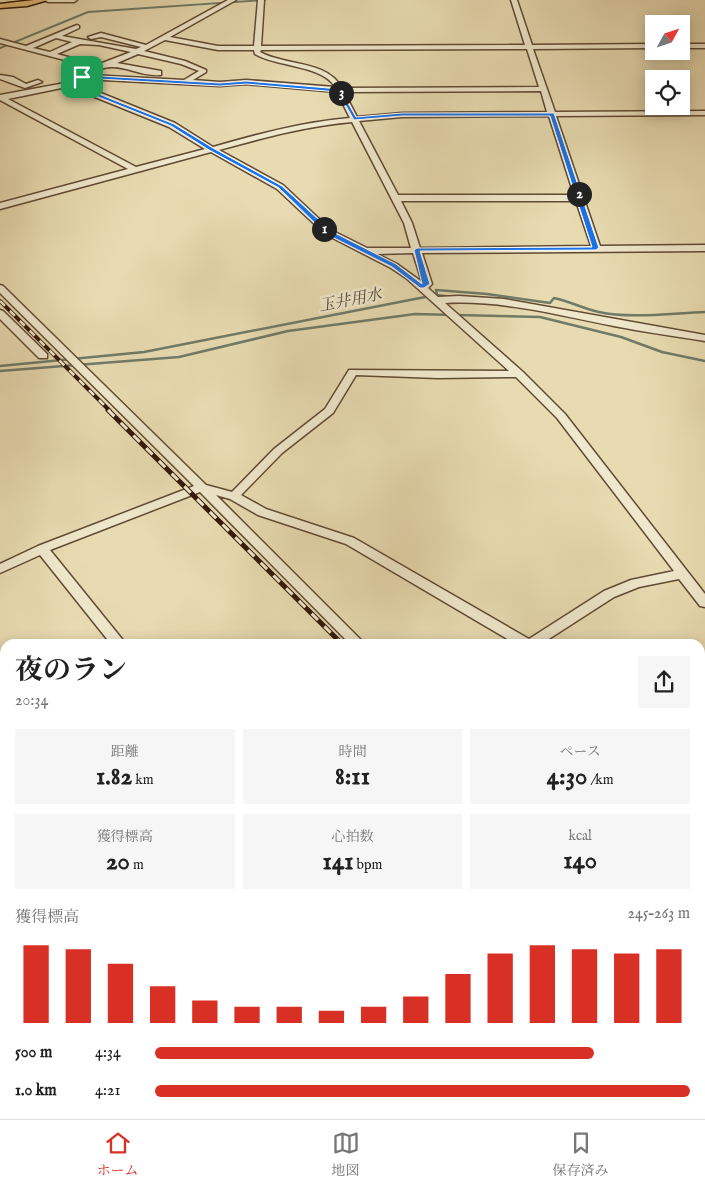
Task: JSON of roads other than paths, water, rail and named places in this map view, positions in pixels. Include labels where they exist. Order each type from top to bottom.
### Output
[{"type":"main road","points":[[0,6],[27,4],[44,0]]},
{"type":"street","points":[[48,0],[74,0]]},
{"type":"street","points":[[80,80],[95,68],[134,53],[233,0]]},
{"type":"street","points":[[514,0],[596,248]]},
{"type":"street","points":[[261,1],[257,53],[270,60],[329,76],[340,90],[397,198],[408,223],[431,294]]},
{"type":"street","points":[[26,48],[77,26]]},
{"type":"street","points":[[101,35],[114,30]]},
{"type":"street","points":[[51,54],[94,35],[148,46]]},
{"type":"street","points":[[56,36],[183,62],[204,71],[187,81]]},
{"type":"street","points":[[150,38],[218,48],[645,46]]},
{"type":"street","points":[[0,41],[75,59],[95,68]]},
{"type":"street","points":[[690,46],[705,46]]},
{"type":"street","points":[[224,57],[244,48]]},
{"type":"street","points":[[109,64],[158,73]]},
{"type":"street","points":[[0,77],[10,79],[25,86],[38,82],[53,87]]},
{"type":"street","points":[[1,97],[80,80],[187,81],[220,84],[246,82],[340,90],[544,89]]},
{"type":"street","points":[[80,80],[83,89],[172,125],[280,187],[323,228],[394,266],[431,294],[519,374],[561,416],[682,574],[699,588],[705,603]]},
{"type":"street","points":[[1,97],[135,170]]},
{"type":"street","points":[[0,206],[280,131],[354,118],[402,115],[705,114]]},
{"type":"street","points":[[397,198],[580,198]]},
{"type":"street","points":[[364,251],[705,248]]},
{"type":"street","points":[[0,288],[353,639]]},
{"type":"street","points":[[431,294],[551,310],[617,324],[705,338]]},
{"type":"street","points":[[0,313],[43,356]]},
{"type":"street","points":[[234,496],[278,451],[328,411],[353,372],[438,375],[519,374]]},
{"type":"street","points":[[0,569],[42,549],[202,487],[234,496],[262,512],[350,541],[518,639]]},
{"type":"street","points":[[42,549],[115,639]]},
{"type":"street","points":[[539,639],[609,594],[636,583],[682,574]]},
{"type":"waterway","points":[[0,48],[88,12],[265,0]]},
{"type":"waterway","points":[[437,295],[436,290],[487,294],[550,303],[554,298],[593,311],[624,315],[705,312]]},
{"type":"waterway","name":"玉井用水","points":[[0,366],[144,352],[437,295]]},
{"type":"waterway","name":"玉井用水","points":[[437,295],[453,297]]},
{"type":"waterway","points":[[0,371],[179,357],[288,331],[415,314],[540,317],[621,337],[662,352],[705,361]]},
{"type":"railway","points":[[0,301],[110,411]]},
{"type":"railway","points":[[108,410],[337,639]]}]
